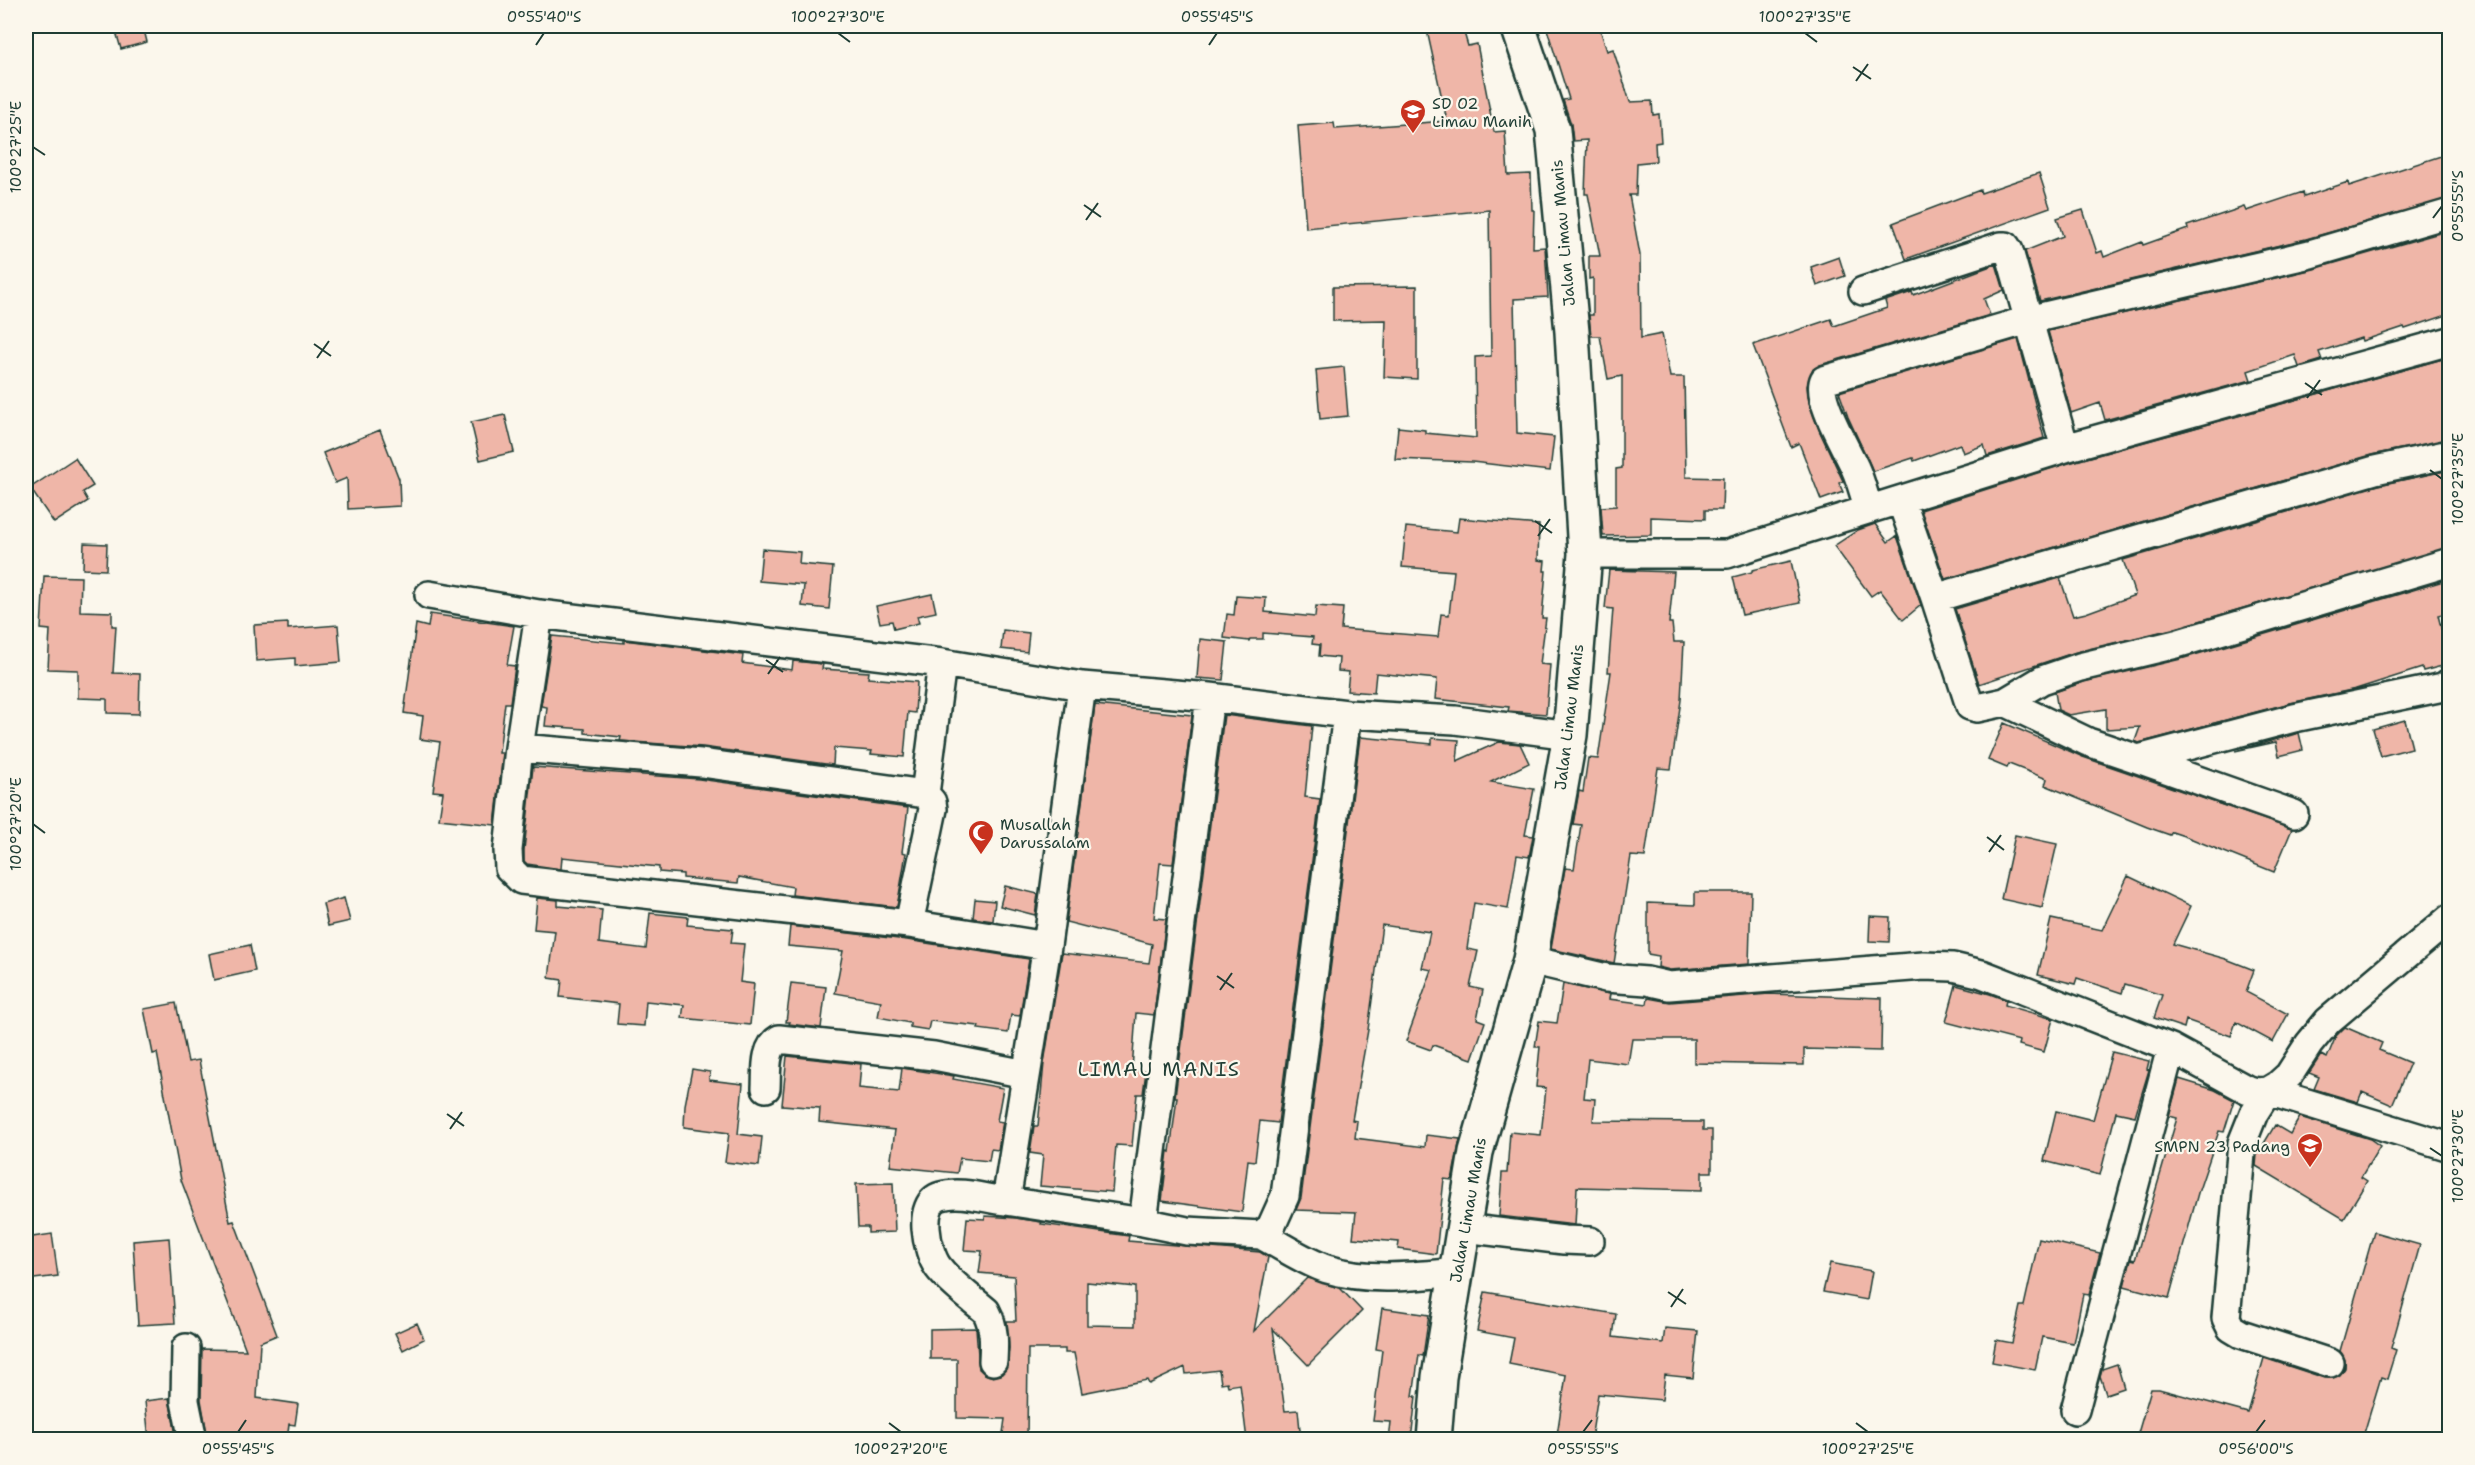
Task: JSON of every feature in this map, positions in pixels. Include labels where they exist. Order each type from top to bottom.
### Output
[{"type":"street","name":"Jalan Limau Manis","points":[[1434,1440],[1439,1377],[1476,1152],[1530,960],[1570,735],[1585,554],[1572,332],[1553,130],[1518,26]]},
{"type":"street","points":[[1869,509],[1856,470],[1834,426],[1821,392],[1824,380],[2028,320],[2310,254],[2450,213]]},
{"type":"street","points":[[1863,291],[2006,246],[2066,448]]},
{"type":"street","points":[[1585,554],[1727,554],[2066,448],[2450,341]]},
{"type":"street","points":[[1935,598],[2375,470],[2450,454]]},
{"type":"street","points":[[1901,500],[1970,706],[1977,708],[2005,702],[2042,680],[2080,667],[2176,644],[2450,562]]},
{"type":"street","points":[[429,595],[539,614],[942,663],[1082,686],[1210,697],[1347,714],[1455,720],[1570,735]]},
{"type":"street","points":[[539,614],[519,748],[508,850],[509,868],[521,880],[909,924],[1047,946]]},
{"type":"street","points":[[925,794],[942,663]]},
{"type":"street","points":[[2138,759],[2294,718],[2442,687],[2450,682]]},
{"type":"street","points":[[1006,1202],[1047,946],[1082,686]]},
{"type":"street","points":[[1143,1221],[1210,697]]},
{"type":"street","points":[[2005,702],[2088,741],[2294,814]]},
{"type":"street","points":[[1261,1235],[1271,1227],[1285,1196],[1347,714]]},
{"type":"street","points":[[519,748],[701,763],[925,794],[932,802],[933,809],[909,924]]},
{"type":"street","points":[[2330,1362],[2241,1334],[2231,1328],[2226,1318],[2242,1143],[2254,1113],[2268,1091],[2289,1075],[2309,1044],[2328,1021],[2450,918]]},
{"type":"street","points":[[1530,960],[1606,978],[1647,981],[1669,986],[1924,966],[1953,967],[1982,974],[2171,1048],[2246,1089],[2268,1091],[2450,1147]]},
{"type":"street","points":[[766,1088],[769,1049],[772,1043],[779,1039],[934,1056],[1026,1074]]},
{"type":"street","points":[[2075,1410],[2171,1048]]},
{"type":"street","points":[[993,1361],[994,1336],[986,1311],[937,1266],[926,1232],[925,1216],[938,1196],[955,1194],[1143,1221],[1187,1231],[1261,1235],[1327,1269],[1370,1276],[1457,1272]]},
{"type":"street","points":[[1464,1228],[1590,1241]]},
{"type":"street","points":[[186,1348],[185,1401],[193,1440]]},
{"type":"building","points":[[143,26],[147,42],[121,49],[115,28]]},
{"type":"building","points":[[1426,26],[1462,26],[1468,46],[1477,44],[1494,132],[1505,131],[1508,175],[1531,174],[1532,210],[1534,210],[1533,248],[1545,247],[1548,297],[1514,299],[1517,433],[1554,437],[1550,471],[1472,462],[1395,459],[1398,427],[1425,430],[1425,433],[1476,438],[1475,357],[1491,356],[1489,210],[1306,228],[1298,126],[1334,123],[1335,129],[1447,121]]},
{"type":"building","points":[[1546,26],[1599,26],[1607,51],[1613,49],[1630,102],[1652,101],[1653,115],[1659,114],[1661,142],[1655,143],[1656,161],[1637,163],[1636,195],[1629,195],[1640,255],[1641,338],[1662,334],[1670,377],[1684,377],[1686,477],[1723,478],[1722,510],[1705,510],[1705,519],[1651,517],[1651,535],[1603,536],[1601,507],[1616,506],[1616,469],[1622,468],[1622,376],[1608,379],[1600,336],[1591,336],[1589,315],[1593,315],[1593,278],[1589,279],[1589,256],[1600,256],[1588,194],[1585,194],[1587,140],[1573,141],[1571,124],[1563,100],[1569,99]]},
{"type":"building","points":[[2450,153],[2450,198],[2306,239],[2040,301],[2025,251],[2063,236],[2057,218],[2083,210],[2097,253],[2102,251],[2104,257],[2142,242],[2143,245],[2188,229],[2187,226],[2244,207],[2246,211],[2303,192],[2304,197],[2348,182],[2349,186]]},
{"type":"building","points":[[2039,173],[2050,207],[1906,259],[1893,223],[1980,190],[1981,193]]},
{"type":"building","points":[[2450,230],[2450,314],[2405,329],[2404,327],[2362,341],[2361,338],[2319,352],[2322,360],[2299,367],[2295,355],[2248,371],[2251,380],[2105,420],[2100,403],[2071,413],[2048,331],[2314,269]]},
{"type":"building","points":[[1839,257],[1845,276],[1817,286],[1811,267]]},
{"type":"building","points":[[1996,264],[2004,290],[1984,299],[1990,315],[1820,365],[1812,370],[1807,386],[1809,403],[1843,481],[1839,483],[1843,492],[1821,500],[1799,443],[1791,447],[1753,345],[1831,319],[1834,326],[1887,308],[1885,301],[1912,292],[1913,295]]},
{"type":"building","points":[[1417,286],[1417,379],[1384,377],[1386,320],[1333,321],[1333,287]]},
{"type":"building","points":[[2018,339],[2044,438],[1987,456],[1984,445],[1963,453],[1960,444],[1914,461],[1913,458],[1873,471],[1839,392]]},
{"type":"building","points":[[2450,357],[2450,439],[2371,455],[1945,579],[1921,510],[2069,463]]},
{"type":"building","points":[[1344,367],[1348,416],[1320,419],[1316,370]]},
{"type":"building","points":[[505,415],[514,452],[480,460],[471,422]]},
{"type":"building","points":[[380,430],[399,479],[400,506],[348,509],[347,478],[335,483],[323,453]]},
{"type":"building","points":[[75,458],[93,486],[83,492],[88,501],[54,523],[30,488]]},
{"type":"building","points":[[2450,470],[2450,547],[2172,629],[2076,652],[1979,684],[1955,609],[2060,578],[2073,616],[2086,613],[2135,595],[2123,560],[2379,485]]},
{"type":"building","points":[[1459,518],[1539,525],[1538,560],[1545,561],[1544,571],[1546,571],[1542,618],[1546,618],[1540,664],[1550,665],[1546,714],[1508,711],[1509,707],[1435,699],[1437,679],[1376,673],[1374,693],[1347,691],[1349,672],[1338,671],[1339,658],[1319,656],[1320,645],[1312,644],[1313,637],[1263,633],[1263,639],[1250,639],[1249,641],[1224,638],[1227,614],[1234,615],[1236,596],[1266,598],[1265,612],[1315,617],[1316,606],[1343,608],[1341,629],[1438,637],[1441,614],[1449,615],[1454,571],[1402,567],[1406,527],[1457,532]]},
{"type":"building","points":[[1875,524],[1888,542],[1897,536],[1921,605],[1903,620],[1880,590],[1871,596],[1834,546],[1858,530]]},
{"type":"building","points":[[84,543],[107,544],[106,570],[83,569]]},
{"type":"building","points":[[762,549],[800,552],[799,564],[833,567],[829,609],[802,606],[804,585],[759,581]]},
{"type":"building","points":[[1791,561],[1800,603],[1742,615],[1733,577]]},
{"type":"building","points":[[1609,570],[1674,572],[1669,623],[1672,623],[1674,642],[1684,642],[1681,700],[1671,769],[1658,768],[1645,857],[1631,856],[1614,963],[1551,949],[1565,868],[1574,869],[1581,825],[1573,824],[1579,791],[1583,792],[1588,758],[1598,759],[1611,672],[1608,672],[1613,609],[1605,608]]},
{"type":"building","points":[[44,576],[81,577],[80,611],[112,612],[112,626],[116,626],[113,673],[140,674],[139,714],[107,713],[107,699],[78,698],[78,670],[48,669],[50,630],[41,629]]},
{"type":"building","points":[[2450,579],[2450,612],[2438,615],[2450,664],[2423,671],[2422,668],[2356,689],[2290,703],[2139,743],[2135,741],[2140,727],[2106,729],[2106,709],[2069,715],[2058,710],[2055,692],[2084,682],[2181,659]]},
{"type":"building","points":[[932,594],[936,612],[917,616],[919,623],[894,629],[892,621],[880,623],[876,606]]},
{"type":"building","points":[[430,614],[514,626],[507,665],[515,666],[510,703],[505,703],[499,753],[503,753],[495,825],[439,819],[443,792],[433,791],[440,742],[420,739],[423,716],[404,713],[416,624],[428,627]]},
{"type":"building","points":[[288,623],[288,629],[338,625],[341,662],[295,666],[295,658],[256,661],[254,625]]},
{"type":"building","points":[[1003,630],[1029,633],[1027,652],[1001,649]]},
{"type":"building","points":[[552,636],[624,643],[624,640],[743,655],[742,663],[792,670],[793,661],[823,664],[822,669],[869,672],[868,678],[917,682],[915,713],[908,712],[904,757],[871,754],[872,751],[834,748],[833,765],[703,747],[620,741],[621,737],[585,733],[585,729],[545,726],[547,707],[541,706]]},
{"type":"building","points":[[1200,639],[1227,642],[1223,680],[1197,678]]},
{"type":"building","points":[[1095,705],[1192,715],[1173,864],[1160,863],[1154,918],[1166,919],[1154,1015],[1136,1013],[1132,1070],[1146,1071],[1143,1094],[1137,1094],[1132,1146],[1116,1145],[1112,1192],[1040,1186],[1043,1155],[1030,1153],[1034,1126],[1038,1126],[1044,1063],[1062,953],[1149,963],[1152,944],[1066,922]]},
{"type":"building","points":[[1224,715],[1312,726],[1305,797],[1320,799],[1278,1123],[1260,1121],[1255,1161],[1248,1160],[1242,1212],[1162,1201]]},
{"type":"building","points":[[2405,720],[2412,748],[2381,756],[2373,729]]},
{"type":"building","points":[[2004,723],[2083,757],[2292,829],[2274,872],[2187,837],[2172,832],[2170,835],[2147,827],[2045,785],[2047,779],[2009,764],[2007,768],[1988,760]]},
{"type":"building","points":[[2299,733],[2303,750],[2279,756],[2276,742],[2235,751]]},
{"type":"building","points":[[1360,737],[1432,744],[1432,738],[1459,740],[1457,761],[1499,742],[1520,744],[1529,763],[1491,782],[1534,789],[1525,835],[1533,836],[1529,857],[1517,855],[1508,909],[1474,903],[1467,949],[1478,951],[1470,987],[1483,990],[1477,1019],[1485,1022],[1472,1059],[1433,1045],[1431,1050],[1406,1041],[1432,970],[1422,968],[1430,932],[1382,925],[1368,1030],[1352,1120],[1357,1121],[1355,1138],[1425,1147],[1426,1135],[1460,1139],[1452,1180],[1444,1179],[1436,1254],[1398,1249],[1399,1242],[1353,1238],[1356,1212],[1296,1210],[1301,1198]]},
{"type":"building","points":[[533,767],[699,779],[908,808],[902,852],[906,853],[897,907],[792,895],[793,887],[739,877],[738,883],[683,878],[683,874],[659,872],[659,867],[562,857],[561,869],[527,864],[524,861],[524,850]]},
{"type":"building","points":[[2015,835],[2057,844],[2042,908],[2001,899]]},
{"type":"building","points":[[2128,876],[2191,906],[2173,944],[2226,959],[2254,970],[2246,992],[2288,1014],[2273,1042],[2236,1022],[2231,1036],[2186,1020],[2184,1028],[2154,1018],[2162,995],[2125,984],[2122,993],[2077,978],[2075,984],[2038,975],[2051,919],[2102,930]]},
{"type":"building","points":[[1005,886],[1038,894],[1035,915],[1000,906]]},
{"type":"building","points":[[1695,892],[1751,892],[1749,964],[1670,970],[1658,967],[1659,956],[1648,954],[1648,903],[1695,905]]},
{"type":"building","points":[[344,898],[350,921],[328,926],[323,904]]},
{"type":"building","points":[[537,898],[558,900],[558,906],[602,910],[599,943],[646,949],[650,913],[688,917],[687,925],[733,929],[731,943],[744,944],[740,982],[754,984],[750,1025],[682,1018],[684,1005],[646,1001],[644,1026],[617,1024],[619,1004],[560,997],[562,980],[549,978],[555,931],[534,929]]},
{"type":"building","points":[[975,899],[995,901],[993,921],[973,918]]},
{"type":"building","points":[[1870,916],[1890,917],[1889,942],[1869,941]]},
{"type":"building","points":[[790,926],[907,940],[1029,959],[1020,1016],[1011,1015],[1008,1033],[978,1029],[979,1026],[930,1021],[928,1030],[910,1027],[910,1023],[878,1017],[881,1001],[835,993],[843,951],[788,946]]},
{"type":"building","points":[[250,945],[255,971],[214,980],[209,954]]},
{"type":"building","points":[[791,983],[826,987],[821,1028],[786,1022]]},
{"type":"building","points":[[1563,984],[1610,994],[1609,999],[1647,1004],[1648,998],[1670,1002],[1769,994],[1882,998],[1881,1051],[1804,1049],[1804,1065],[1694,1063],[1694,1039],[1632,1039],[1628,1064],[1588,1059],[1584,1098],[1595,1099],[1593,1121],[1703,1122],[1703,1130],[1712,1130],[1712,1172],[1702,1172],[1702,1190],[1577,1187],[1575,1225],[1499,1216],[1502,1173],[1507,1173],[1510,1132],[1541,1135],[1546,1088],[1536,1087],[1540,1047],[1535,1047],[1539,1021],[1557,1023]]},
{"type":"building","points":[[1956,985],[1990,994],[2006,1000],[2005,1005],[2053,1019],[2044,1052],[2019,1045],[2020,1041],[1946,1022]]},
{"type":"building","points":[[176,1003],[188,1062],[199,1060],[230,1222],[234,1221],[277,1335],[260,1342],[257,1398],[298,1404],[295,1425],[289,1424],[287,1440],[208,1440],[201,1400],[202,1349],[246,1350],[181,1180],[157,1053],[153,1054],[144,1009]]},
{"type":"building","points":[[2345,1027],[2382,1043],[2379,1050],[2410,1063],[2392,1105],[2362,1092],[2358,1102],[2314,1089],[2319,1077],[2309,1073],[2321,1055],[2327,1058],[2336,1036]]},
{"type":"building","points":[[2112,1052],[2149,1061],[2147,1069],[2149,1070],[2135,1116],[2116,1112],[2100,1175],[2044,1161],[2056,1111],[2093,1120]]},
{"type":"building","points":[[787,1056],[861,1064],[859,1088],[899,1092],[902,1068],[954,1076],[953,1079],[1003,1088],[997,1121],[1003,1122],[998,1150],[991,1149],[989,1161],[960,1158],[957,1173],[890,1166],[895,1130],[819,1122],[820,1108],[782,1105]]},
{"type":"building","points":[[692,1069],[710,1072],[709,1080],[743,1084],[738,1134],[762,1137],[759,1166],[725,1162],[729,1133],[684,1127],[685,1105]]},
{"type":"building","points":[[2179,1079],[2215,1090],[2234,1100],[2224,1132],[2219,1131],[2198,1193],[2169,1298],[2124,1286],[2131,1259],[2135,1260],[2177,1118],[2169,1116]]},
{"type":"building","points":[[2300,1117],[2370,1139],[2380,1146],[2361,1177],[2367,1181],[2344,1219],[2256,1166],[2257,1155],[2275,1125],[2290,1134]]},
{"type":"building","points":[[893,1183],[895,1232],[868,1233],[868,1227],[858,1227],[856,1184]]},
{"type":"building","points":[[985,1216],[1042,1222],[1041,1224],[1129,1236],[1128,1241],[1260,1252],[1268,1257],[1254,1331],[1307,1278],[1340,1288],[1362,1311],[1308,1365],[1273,1329],[1285,1411],[1298,1410],[1301,1440],[1247,1440],[1240,1384],[1228,1386],[1227,1382],[1221,1383],[1219,1370],[1186,1374],[1185,1367],[1149,1384],[1147,1380],[1082,1393],[1074,1353],[1065,1353],[1065,1349],[1028,1349],[1027,1440],[1002,1440],[1005,1419],[957,1418],[957,1359],[930,1359],[930,1329],[976,1328],[979,1369],[993,1377],[1001,1375],[1006,1369],[1009,1348],[1007,1321],[1016,1321],[1014,1276],[979,1273],[982,1251],[964,1250],[967,1218],[985,1219]],"holes":[[[1087,1282],[1135,1287],[1135,1326],[1087,1325]]]},
{"type":"building","points":[[2374,1232],[2420,1245],[2391,1348],[2396,1350],[2387,1379],[2381,1377],[2362,1440],[2136,1440],[2151,1389],[2159,1389],[2248,1413],[2264,1358],[2325,1378],[2340,1375],[2345,1368],[2345,1360],[2340,1351]]},
{"type":"building","points":[[52,1234],[58,1276],[26,1280],[26,1238]]},
{"type":"building","points":[[169,1238],[175,1323],[138,1325],[133,1241]]},
{"type":"building","points":[[2039,1239],[2100,1253],[2089,1295],[2083,1294],[2073,1343],[2042,1337],[2035,1370],[1992,1362],[1996,1340],[2012,1343],[2020,1306],[2024,1306]]},
{"type":"building","points":[[1830,1263],[1872,1271],[1867,1300],[1823,1292]]},
{"type":"building","points":[[1485,1292],[1616,1314],[1613,1337],[1663,1343],[1665,1328],[1698,1331],[1693,1378],[1665,1375],[1662,1400],[1598,1394],[1591,1440],[1557,1435],[1566,1375],[1509,1364],[1514,1338],[1477,1331]]},
{"type":"building","points":[[1382,1308],[1429,1315],[1423,1356],[1419,1355],[1413,1396],[1416,1396],[1411,1440],[1389,1440],[1391,1422],[1373,1421],[1382,1350],[1376,1349]]},
{"type":"building","points":[[417,1323],[424,1339],[403,1350],[395,1333]]},
{"type":"building","points":[[2117,1364],[2124,1388],[2106,1394],[2100,1376],[2102,1369]]},
{"type":"building","points":[[169,1398],[177,1440],[149,1440],[145,1401]]},
{"type":"place","name":"SD 02 Limau Manih","points":[[1413,135]]},
{"type":"place","name":"Musallah Darussalam","points":[[981,856]]},
{"type":"place","name":"SMPN 23 Padang","points":[[2310,1169]]},
{"type":"district","name":"LIMAU MANIS","points":[[1159,1069]]}]
